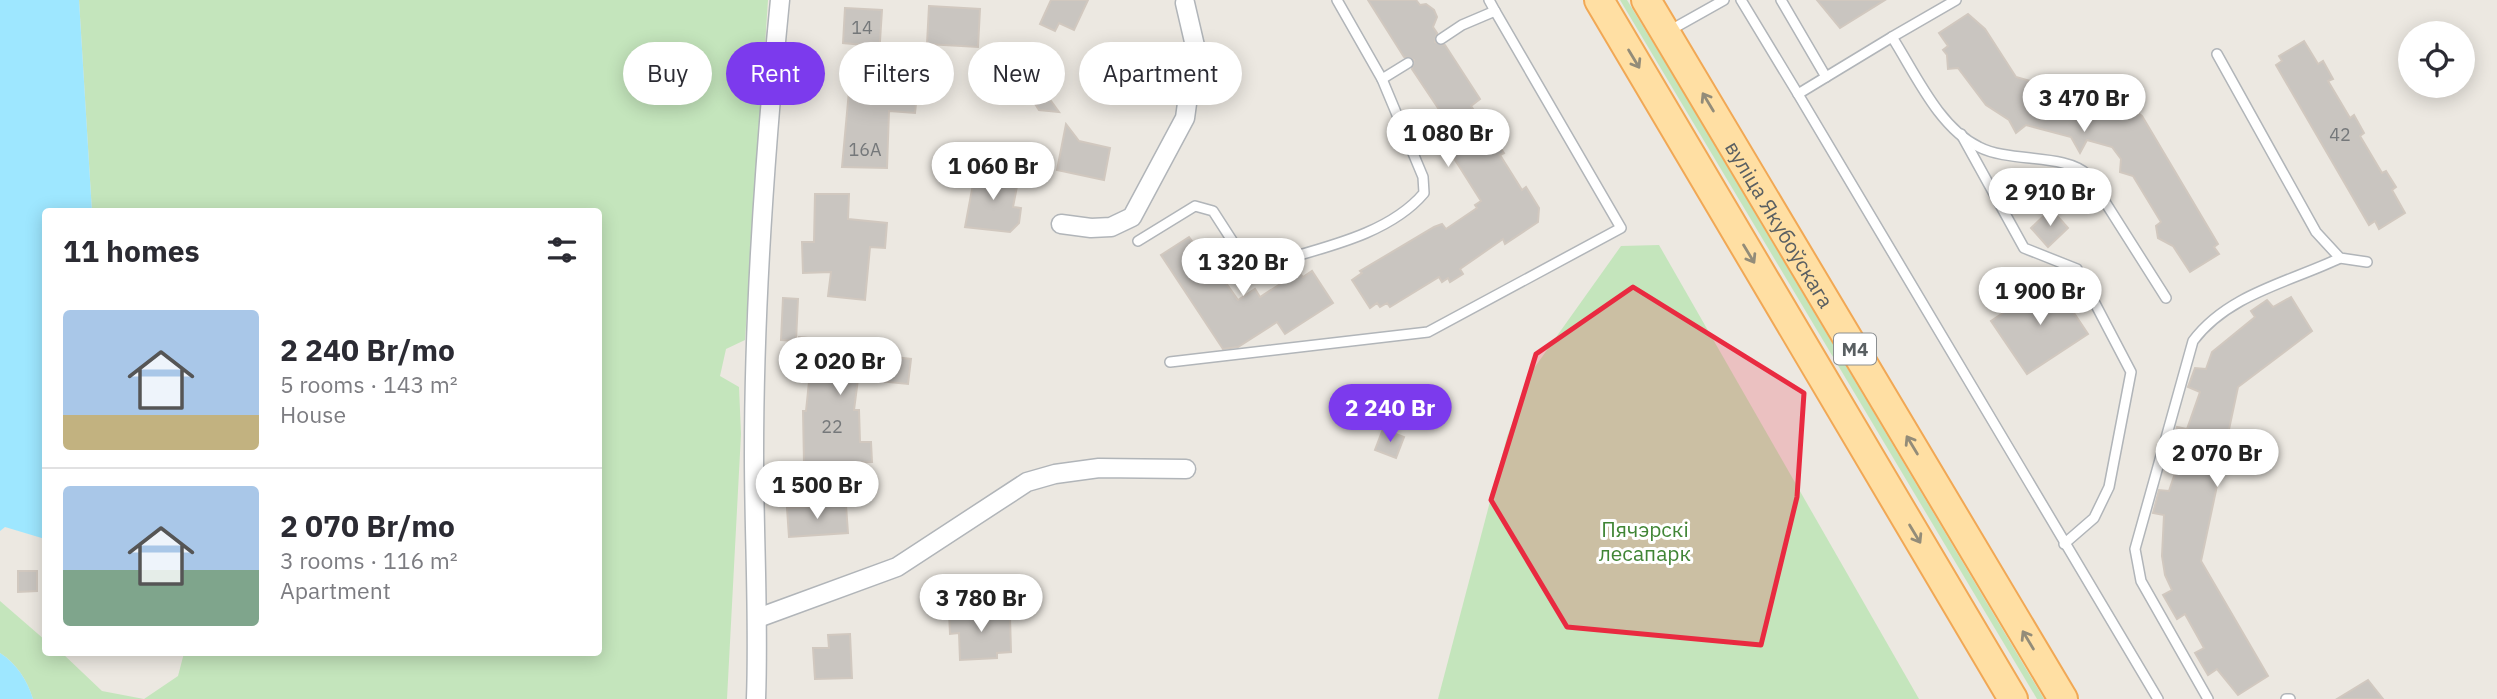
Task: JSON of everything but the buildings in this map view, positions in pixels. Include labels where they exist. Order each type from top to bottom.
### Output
[{"type":"main road","name":"вуліца Якубоўскага","points":[[1599,0],[2013,699]]},
{"type":"main road","name":"вуліца Якубоўскага","points":[[1646,0],[2063,699]]},
{"type":"street","points":[[756,699],[758,618],[754,454],[757,318],[780,0]]},
{"type":"street","points":[[1061,224],[1091,229],[1111,227],[1132,217],[1185,118],[1195,46],[1185,1]]},
{"type":"street","points":[[758,618],[897,567],[1027,482],[1055,474],[1099,468],[1186,469]]},
{"type":"lane","points":[[1138,241],[1195,206],[1213,211],[1242,256],[1262,266],[1362,234],[1412,207],[1424,193],[1423,177],[1382,79],[1337,0]]},
{"type":"lane","points":[[1170,362],[1428,332],[1621,228],[1489,0]]},
{"type":"lane","points":[[1666,33],[1724,0]]},
{"type":"lane","points":[[1741,0],[2158,699]]},
{"type":"lane","points":[[1781,0],[1826,77]]},
{"type":"lane","points":[[1798,94],[1956,0]]},
{"type":"lane","points":[[1440,39],[1462,25],[1495,11]]},
{"type":"lane","points":[[1892,37],[1939,111],[1961,134],[1979,147],[2005,156],[2079,166],[2088,175],[2166,298]]},
{"type":"lane","points":[[2217,54],[2316,232],[2340,258]]},
{"type":"lane","points":[[1382,79],[1408,63]]},
{"type":"lane","points":[[1961,134],[2024,248],[2077,269],[2131,372],[2109,487],[2094,517],[2064,544]]},
{"type":"lane","points":[[2208,699],[2141,581],[2134,549],[2193,341],[2207,322],[2267,286],[2304,275],[2340,258],[2367,262]]},
{"type":"highlighted area","points":[[1633,287],[1804,393],[1797,497],[1761,645],[1567,627],[1491,500],[1536,354]]},
{"type":"green space","points":[[79,0],[768,0],[765,42],[726,42],[726,105],[761,105],[745,340],[726,349],[720,376],[739,387],[741,434],[727,699],[144,699],[178,676],[183,656],[602,656],[602,208],[92,208]]},
{"type":"green space","points":[[1620,0],[1627,0],[1677,82],[2044,699],[2037,699]]},
{"type":"green space","name":"Пячэрскі лесапарк","points":[[1659,245],[1919,699],[1438,699],[1507,437],[1532,371],[1621,246]]},
{"type":"green space","points":[[0,601],[42,637],[42,656],[65,656],[102,691],[144,699],[33,699],[21,673],[0,653]]},
{"type":"water","points":[[0,0],[79,0],[92,208],[42,208],[42,538],[5,527],[0,531]]},
{"type":"water","points":[[0,653],[21,673],[33,699],[0,699]]}]
